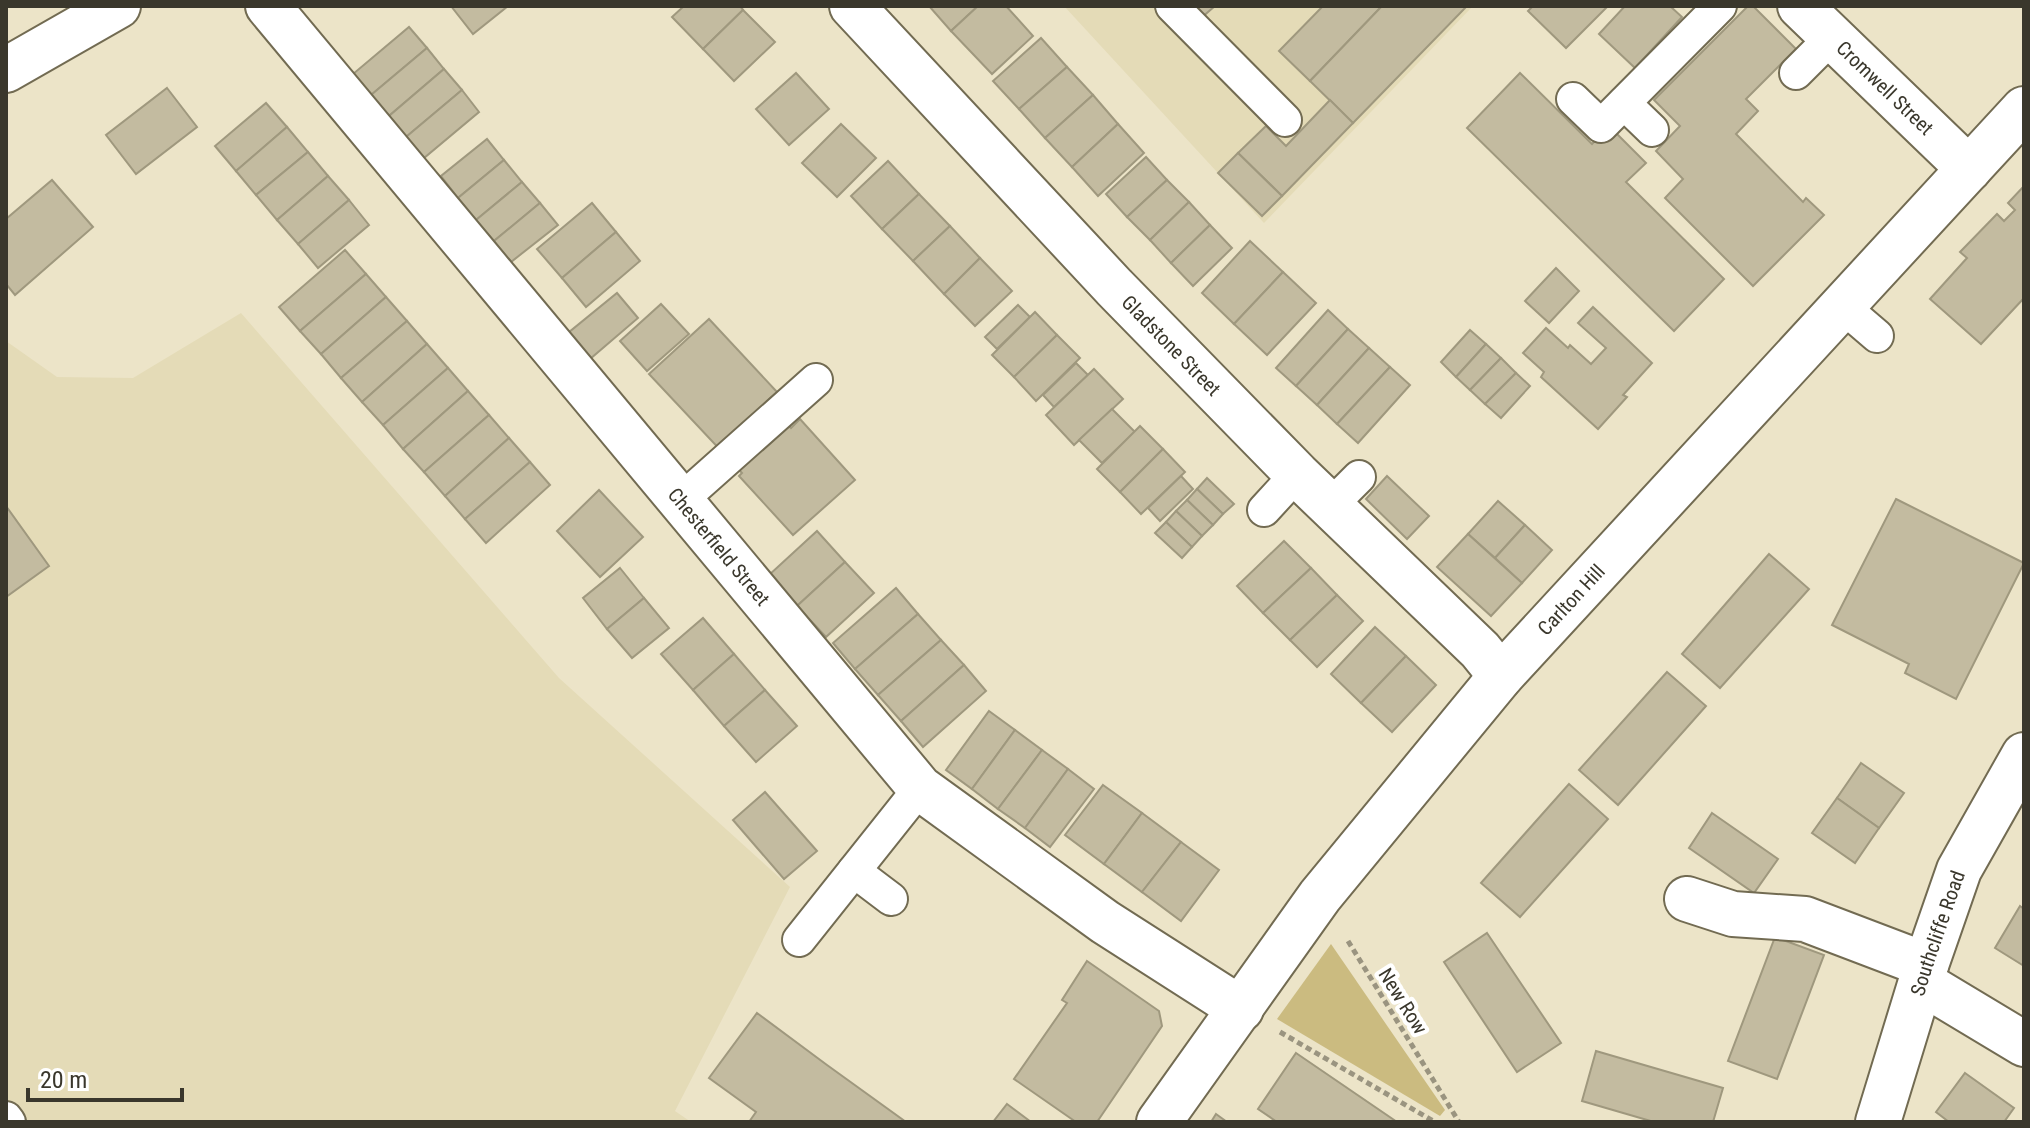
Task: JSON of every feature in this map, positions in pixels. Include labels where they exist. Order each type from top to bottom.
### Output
[{"type":"street","points":[[6,70],[118,6]]},
{"type":"street","name":"Chesterfield Street","points":[[268,6],[920,788],[1105,922],[1241,1009]]},
{"type":"street","name":"Gladstone Street","points":[[852,6],[1114,287],[1297,474],[1344,492],[1501,676]]},
{"type":"street","name":"Cromwell Street","points":[[1800,6],[1969,169]]},
{"type":"street","name":"Carlton Hill","points":[[1159,1122],[1320,896],[1501,676],[2024,109]]},
{"type":"street","name":"Southcliffe Road","points":[[1878,1122],[1959,870],[2024,755]]},
{"type":"street","points":[[1687,899],[1733,914],[1805,919],[1924,973],[2024,1044]]},
{"type":"lane","points":[[1172,6],[1285,120]]},
{"type":"lane","points":[[1573,99],[1601,126],[1720,6]]},
{"type":"lane","points":[[1796,73],[1832,37]]},
{"type":"lane","points":[[1624,103],[1652,130]]},
{"type":"lane","points":[[1842,306],[1877,336]]},
{"type":"lane","points":[[680,501],[816,380]]},
{"type":"lane","points":[[1264,510],[1297,474]]},
{"type":"lane","points":[[799,940],[920,788]]},
{"type":"lane","points":[[854,871],[891,899]]},
{"type":"path","name":"New Row","points":[[1320,896],[1459,1122]]},
{"type":"path","points":[[1241,1009],[1435,1122]]},
{"type":"shaded area","points":[[1064,6],[1473,6],[1264,223]]},
{"type":"shaded area","points":[[241,313],[559,678],[790,887],[675,1111],[691,1122],[6,1122],[6,341],[57,377],[133,378]]},
{"type":"shaded area","points":[[1331,944],[1445,1110],[1440,1116],[1277,1019]]},
{"type":"building","points":[[451,6],[508,6],[473,34]]},
{"type":"building","points":[[684,6],[740,6],[743,10],[703,49],[672,17]]},
{"type":"building","points":[[929,6],[978,6],[951,31]]},
{"type":"building","points":[[978,6],[1006,6],[1033,36],[992,74],[951,31]]},
{"type":"building","points":[[1191,6],[1215,6],[1201,18]]},
{"type":"building","points":[[1323,6],[1382,6],[1310,81],[1279,51]]},
{"type":"building","points":[[1382,6],[1467,6],[1353,123],[1310,81]]},
{"type":"building","points":[[1533,6],[1608,6],[1566,48],[1528,11]]},
{"type":"building","points":[[1625,6],[1670,6],[1682,17],[1635,68],[1599,34]]},
{"type":"building","points":[[1748,6],[1753,6],[1796,49],[1746,99],[1758,111],[1736,134],[1803,202],[1806,198],[1824,215],[1753,286],[1665,198],[1683,179],[1656,151],[1680,126],[1654,100]]},
{"type":"building","points":[[743,10],[775,42],[734,81],[703,49]]},
{"type":"building","points":[[409,27],[427,48],[371,95],[353,74]]},
{"type":"building","points":[[1041,38],[1067,67],[1019,109],[993,81]]},
{"type":"building","points":[[427,48],[444,69],[389,116],[371,95]]},
{"type":"building","points":[[1067,67],[1093,95],[1045,138],[1019,109]]},
{"type":"building","points":[[444,69],[462,90],[406,137],[389,116]]},
{"type":"building","points":[[796,73],[829,109],[789,145],[756,109]]},
{"type":"building","points":[[1520,73],[1592,144],[1609,126],[1646,163],[1626,182],[1724,279],[1674,331],[1467,128]]},
{"type":"building","points":[[167,88],[197,127],[136,174],[106,135]]},
{"type":"building","points":[[462,90],[479,112],[424,158],[406,137]]},
{"type":"building","points":[[1093,95],[1118,124],[1072,167],[1045,138]]},
{"type":"building","points":[[1330,100],[1353,123],[1282,196],[1238,153],[1266,126],[1286,146]]},
{"type":"building","points":[[266,103],[287,127],[236,171],[215,146]]},
{"type":"building","points":[[841,124],[876,158],[837,197],[802,163]]},
{"type":"building","points":[[1118,124],[1144,153],[1098,196],[1072,167]]},
{"type":"building","points":[[287,127],[308,152],[256,195],[236,171]]},
{"type":"building","points":[[487,139],[504,160],[458,198],[441,176]]},
{"type":"building","points":[[308,152],[328,176],[277,220],[256,195]]},
{"type":"building","points":[[1238,153],[1282,196],[1262,216],[1218,173]]},
{"type":"building","points":[[1146,157],[1167,180],[1127,217],[1106,194]]},
{"type":"building","points":[[504,160],[522,182],[476,220],[458,198]]},
{"type":"building","points":[[888,161],[919,194],[882,229],[851,196]]},
{"type":"building","points":[[328,176],[349,200],[298,244],[277,220]]},
{"type":"building","points":[[52,180],[93,227],[15,295],[6,284],[6,219]]},
{"type":"building","points":[[1167,180],[1189,202],[1150,240],[1127,217]]},
{"type":"building","points":[[522,182],[540,203],[494,241],[476,220]]},
{"type":"building","points":[[2024,186],[2024,298],[1981,344],[1930,299],[1967,258],[1960,252],[1997,214],[2004,221],[2015,210],[2008,203]]},
{"type":"building","points":[[919,194],[950,226],[913,261],[882,229]]},
{"type":"building","points":[[349,200],[369,225],[318,268],[298,244]]},
{"type":"building","points":[[1189,202],[1210,225],[1171,263],[1150,240]]},
{"type":"building","points":[[540,203],[558,225],[511,262],[494,241]]},
{"type":"building","points":[[592,203],[616,232],[562,278],[537,249]]},
{"type":"building","points":[[1210,225],[1232,248],[1193,286],[1171,263]]},
{"type":"building","points":[[950,226],[980,258],[944,294],[913,261]]},
{"type":"building","points":[[616,232],[640,261],[586,307],[562,278]]},
{"type":"building","points":[[1250,241],[1283,272],[1234,324],[1202,293]]},
{"type":"building","points":[[345,250],[366,274],[300,331],[279,307]]},
{"type":"building","points":[[980,258],[1012,291],[975,326],[944,294]]},
{"type":"building","points":[[1556,268],[1579,291],[1549,323],[1525,301]]},
{"type":"building","points":[[1283,272],[1316,303],[1267,355],[1234,324]]},
{"type":"building","points":[[366,274],[386,297],[321,354],[300,331]]},
{"type":"building","points":[[617,293],[638,318],[590,359],[568,333]]},
{"type":"building","points":[[386,297],[407,321],[341,378],[321,354]]},
{"type":"building","points":[[661,304],[689,334],[647,371],[620,341]]},
{"type":"building","points":[[1018,305],[1030,317],[997,349],[985,337]]},
{"type":"building","points":[[1593,307],[1652,363],[1598,429],[1541,377],[1544,372],[1523,353],[1546,328],[1591,364],[1606,348],[1578,323]]},
{"type":"building","points":[[1328,310],[1348,329],[1296,386],[1276,368]]},
{"type":"building","points":[[1035,312],[1057,335],[1014,377],[992,355]]},
{"type":"building","points":[[709,319],[777,392],[767,401],[791,428],[800,419],[855,480],[793,535],[739,476],[742,473],[649,374]]},
{"type":"building","points":[[407,321],[427,344],[362,402],[341,378]]},
{"type":"building","points":[[1348,329],[1369,348],[1317,405],[1296,386]]},
{"type":"building","points":[[1470,330],[1486,344],[1456,377],[1441,362]]},
{"type":"building","points":[[1057,335],[1080,358],[1036,401],[1014,377]]},
{"type":"building","points":[[427,344],[448,368],[383,425],[362,402]]},
{"type":"building","points":[[1486,344],[1501,358],[1470,390],[1456,377]]},
{"type":"building","points":[[1369,348],[1390,367],[1337,424],[1317,405]]},
{"type":"building","points":[[1501,358],[1516,373],[1485,404],[1470,390]]},
{"type":"building","points":[[1076,363],[1088,375],[1054,407],[1043,395]]},
{"type":"building","points":[[1390,367],[1410,385],[1358,443],[1337,424]]},
{"type":"building","points":[[448,368],[468,391],[403,449],[383,425]]},
{"type":"building","points":[[1094,369],[1123,399],[1074,445],[1046,415]]},
{"type":"building","points":[[1516,373],[1530,386],[1501,418],[1485,404]]},
{"type":"building","points":[[468,391],[489,415],[424,472],[403,449]]},
{"type":"building","points":[[1112,409],[1135,432],[1102,463],[1079,440]]},
{"type":"building","points":[[489,415],[509,438],[445,496],[424,472]]},
{"type":"building","points":[[1140,426],[1163,449],[1120,492],[1097,469]]},
{"type":"building","points":[[509,438],[530,462],[465,519],[445,496]]},
{"type":"building","points":[[1163,449],[1185,472],[1141,514],[1120,492]]},
{"type":"building","points":[[530,462],[550,485],[486,543],[465,519]]},
{"type":"building","points":[[1181,476],[1193,489],[1160,521],[1148,508]]},
{"type":"building","points":[[1387,476],[1429,516],[1407,539],[1366,499]]},
{"type":"building","points":[[1207,478],[1234,504],[1223,514],[1197,489]]},
{"type":"building","points":[[1197,489],[1223,514],[1213,525],[1187,500]]},
{"type":"building","points":[[599,490],[643,537],[600,577],[557,531]]},
{"type":"building","points":[[1896,499],[2024,563],[1956,699],[1905,673],[1909,664],[1832,625]]},
{"type":"building","points":[[1187,500],[1213,525],[1202,536],[1176,511]]},
{"type":"building","points":[[1498,501],[1525,525],[1495,558],[1468,534]]},
{"type":"building","points":[[6,506],[49,566],[6,597]]},
{"type":"building","points":[[1176,511],[1202,536],[1192,547],[1166,522]]},
{"type":"building","points":[[1166,522],[1192,547],[1182,558],[1155,533]]},
{"type":"building","points":[[1525,525],[1552,550],[1522,583],[1495,558]]},
{"type":"building","points":[[817,531],[845,562],[797,606],[769,575]]},
{"type":"building","points":[[1468,534],[1522,583],[1491,616],[1437,567]]},
{"type":"building","points":[[1284,541],[1311,568],[1263,613],[1237,586]]},
{"type":"building","points":[[1769,554],[1809,589],[1720,688],[1682,654]]},
{"type":"building","points":[[845,562],[874,593],[826,637],[797,606]]},
{"type":"building","points":[[620,568],[644,598],[607,629],[583,598]]},
{"type":"building","points":[[1311,568],[1337,595],[1290,640],[1263,613]]},
{"type":"building","points":[[896,588],[918,614],[855,669],[833,643]]},
{"type":"building","points":[[1337,595],[1363,621],[1317,667],[1290,640]]},
{"type":"building","points":[[644,598],[669,628],[632,658],[607,629]]},
{"type":"building","points":[[918,614],[941,640],[878,695],[855,669]]},
{"type":"building","points":[[703,618],[734,654],[693,690],[661,654]]},
{"type":"building","points":[[1375,627],[1406,656],[1361,703],[1331,674]]},
{"type":"building","points":[[941,640],[964,665],[901,721],[878,695]]},
{"type":"building","points":[[734,654],[765,690],[724,726],[693,690]]},
{"type":"building","points":[[1406,656],[1436,685],[1392,732],[1361,703]]},
{"type":"building","points":[[964,665],[986,691],[923,747],[901,721]]},
{"type":"building","points":[[1667,672],[1706,706],[1618,805],[1579,770]]},
{"type":"building","points":[[765,690],[797,726],[756,762],[724,726]]},
{"type":"building","points":[[989,711],[1015,730],[972,789],[946,770]]},
{"type":"building","points":[[1015,730],[1042,750],[998,809],[972,789]]},
{"type":"building","points":[[1042,750],[1068,769],[1025,828],[998,809]]},
{"type":"building","points":[[1861,763],[1904,793],[1879,828],[1837,798]]},
{"type":"building","points":[[1068,769],[1094,789],[1050,847],[1025,828]]},
{"type":"building","points":[[1569,784],[1608,819],[1520,917],[1481,883]]},
{"type":"building","points":[[1103,785],[1142,813],[1104,864],[1065,835]]},
{"type":"building","points":[[765,792],[817,851],[784,879],[733,820]]},
{"type":"building","points":[[1837,798],[1879,828],[1855,863],[1812,833]]},
{"type":"building","points":[[1142,813],[1181,842],[1142,892],[1104,864]]},
{"type":"building","points":[[1712,813],[1778,859],[1754,893],[1689,848]]},
{"type":"building","points":[[1181,842],[1219,870],[1181,921],[1142,892]]},
{"type":"building","points":[[2020,906],[2024,909],[2024,966],[1995,948]]},
{"type":"building","points":[[1487,933],[1561,1043],[1517,1072],[1444,962]]},
{"type":"building","points":[[1775,937],[1824,955],[1777,1079],[1728,1061]]},
{"type":"building","points":[[1087,961],[1159,1011],[1162,1026],[1097,1122],[1076,1122],[1014,1079],[1067,1003],[1062,1000]]},
{"type":"building","points":[[757,1013],[906,1122],[749,1122],[756,1112],[709,1078]]},
{"type":"building","points":[[1596,1051],[1723,1088],[1713,1122],[1654,1122],[1582,1101]]},
{"type":"building","points":[[1296,1053],[1397,1122],[1277,1122],[1258,1109]]},
{"type":"building","points":[[1965,1073],[2014,1108],[2004,1122],[1949,1122],[1936,1112]]},
{"type":"building","points":[[1007,1104],[1031,1122],[993,1122]]},
{"type":"building","points":[[1216,1114],[1227,1122],[1211,1122]]}]
